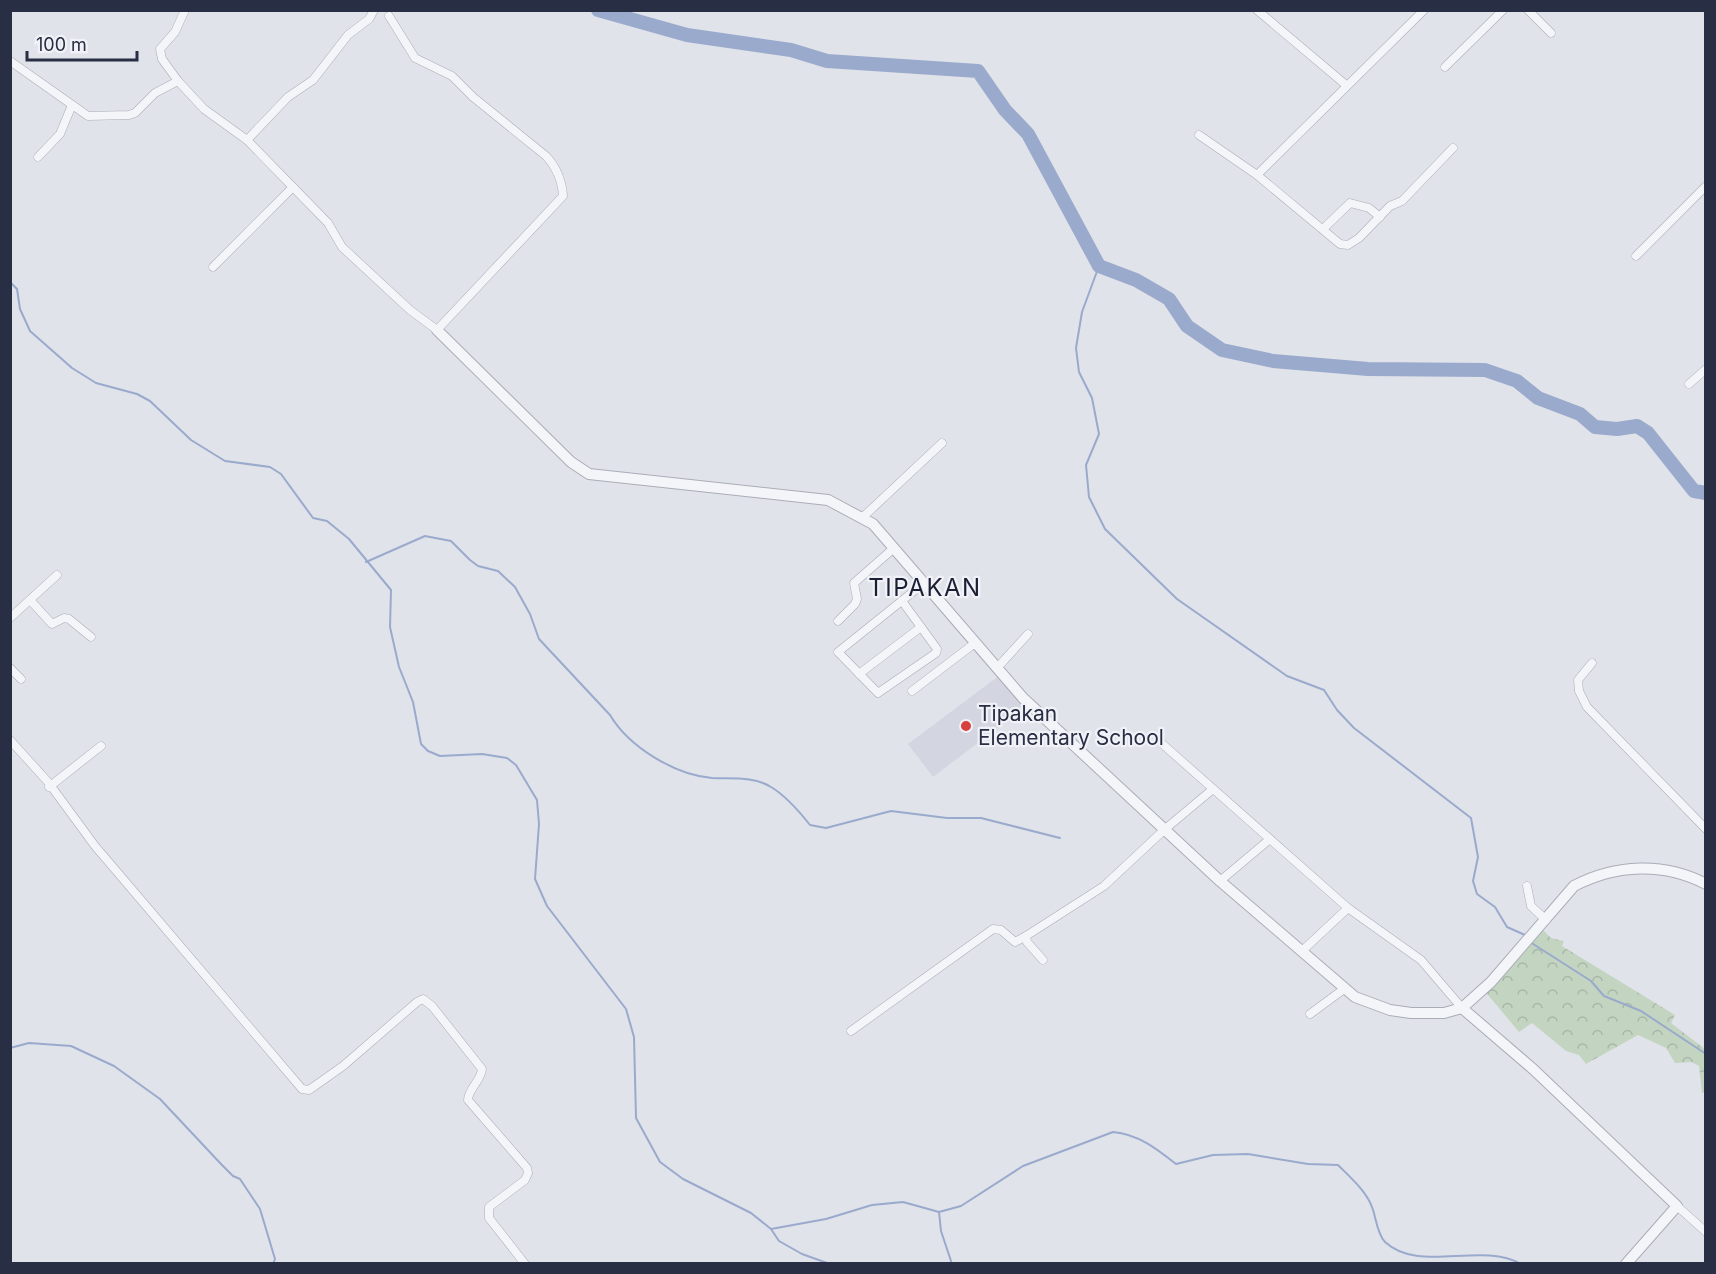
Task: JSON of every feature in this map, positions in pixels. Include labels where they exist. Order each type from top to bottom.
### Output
[{"type":"street","points":[[185,10],[175,32],[160,49],[162,59],[178,81],[204,109],[247,140],[328,223],[342,247],[410,310],[437,330],[571,462],[589,474],[828,500],[863,517],[873,524],[1023,698],[1164,830],[1344,989],[1370,1003],[1411,1013],[1444,1013],[1462,1008],[1520,950],[1574,886],[1593,876],[1615,870],[1664,870],[1691,877],[1706,884]]},
{"type":"street","points":[[247,140],[288,97],[314,80],[348,35],[369,19],[374,10]]},
{"type":"street","points":[[1257,10],[1346,85]]},
{"type":"street","points":[[1257,175],[1424,10]]},
{"type":"street","points":[[1445,67],[1503,10]]},
{"type":"street","points":[[1528,10],[1551,33]]},
{"type":"street","points":[[389,16],[415,58],[452,76],[472,97],[546,156],[555,166],[563,186],[563,196],[437,330]]},
{"type":"street","points":[[10,61],[88,116],[129,116],[154,93],[178,81]]},
{"type":"street","points":[[38,157],[60,134],[72,105]]},
{"type":"street","points":[[1199,135],[1257,175],[1340,244],[1348,245],[1359,238],[1390,206],[1402,201],[1453,148]]},
{"type":"street","points":[[1636,256],[1706,186]]},
{"type":"street","points":[[213,267],[293,187]]},
{"type":"street","points":[[1323,229],[1350,203],[1369,207],[1380,217]]},
{"type":"street","points":[[1689,384],[1706,369]]},
{"type":"street","points":[[863,517],[942,443]]},
{"type":"street","points":[[838,621],[857,599],[854,583],[894,548]]},
{"type":"street","points":[[10,618],[57,575]]},
{"type":"street","points":[[902,601],[937,649],[936,653],[883,692],[874,692],[838,652],[924,583]]},
{"type":"street","points":[[30,600],[52,624],[64,618],[69,619],[91,637]]},
{"type":"street","points":[[859,674],[921,627]]},
{"type":"street","points":[[997,668],[1028,634]]},
{"type":"street","points":[[912,691],[975,643]]},
{"type":"street","points":[[1592,663],[1578,680],[1579,692],[1587,707],[1706,829]]},
{"type":"street","points":[[10,668],[21,679]]},
{"type":"street","points":[[10,740],[48,782],[49,787],[95,846],[302,1089],[309,1090],[343,1066],[417,1002],[423,999],[432,1006],[482,1069],[468,1100],[527,1168],[528,1173],[525,1180],[489,1207],[487,1213],[525,1263]]},
{"type":"street","points":[[1159,741],[1348,908],[1421,960],[1462,1008],[1533,1069],[1706,1232]]},
{"type":"street","points":[[49,787],[101,746]]},
{"type":"street","points":[[851,1031],[993,928],[1000,930],[1015,942],[1020,941],[1104,886],[1164,830],[1214,789]]},
{"type":"street","points":[[1220,880],[1270,839]]},
{"type":"street","points":[[1527,886],[1531,906],[1545,920]]},
{"type":"street","points":[[1302,951],[1348,908]]},
{"type":"street","points":[[1026,936],[1027,942],[1043,960]]},
{"type":"street","points":[[1310,1014],[1344,989]]},
{"type":"street","points":[[1626,1263],[1677,1206]]},
{"type":"shaded area","name":"Tipakan Elementary School","points":[[1000,675],[1024,708],[933,777],[908,744]]},
{"type":"green space","points":[[1540,927],[1551,938],[1564,941],[1562,946],[1675,1015],[1671,1023],[1705,1049],[1705,1092],[1702,1093],[1699,1066],[1691,1062],[1675,1063],[1666,1048],[1638,1035],[1586,1064],[1579,1055],[1566,1051],[1532,1023],[1519,1032],[1483,989]]},
{"type":"waterway","points":[[598,10],[687,35],[791,50],[827,61],[978,71],[1005,110],[1028,134],[1099,266],[1136,280],[1169,299],[1187,326],[1222,350],[1273,361],[1368,369],[1485,370],[1517,381],[1538,398],[1580,414],[1595,427],[1617,429],[1637,426],[1648,433],[1694,491],[1706,493]]},
{"type":"waterway","points":[[1099,266],[1082,312],[1076,348],[1079,372],[1092,398],[1099,434],[1086,465],[1089,497],[1105,529],[1177,599],[1287,676],[1324,690],[1337,710],[1354,728],[1471,818],[1478,857],[1473,881],[1477,894],[1495,907],[1507,927],[1525,935]]},
{"type":"waterway","points":[[10,282],[17,289],[20,309],[30,331],[72,368],[96,383],[137,394],[150,401],[191,440],[225,461],[270,467],[281,474],[313,518],[327,521],[349,539],[391,590],[390,627],[399,667],[413,702],[421,744],[428,751],[440,756],[482,754],[507,758],[516,765],[537,800],[539,824],[535,879],[547,906],[626,1009],[634,1037],[636,1118],[660,1162],[683,1179],[751,1213],[771,1229],[779,1241],[802,1254],[830,1264]]},
{"type":"waterway","points":[[366,562],[425,536],[451,541],[478,566],[498,571],[515,587],[530,614],[539,639],[610,715],[618,727],[641,748],[668,765],[698,776],[735,778],[764,783],[787,799],[810,825],[826,828],[891,811],[947,818],[981,818],[1060,838]]},
{"type":"waterway","points":[[1530,942],[1591,981],[1604,996],[1641,1011],[1706,1054]]},
{"type":"waterway","points":[[10,1048],[29,1043],[71,1046],[114,1066],[160,1099],[221,1164],[233,1176],[240,1179],[260,1209],[275,1259],[273,1264]]},
{"type":"waterway","points":[[771,1229],[826,1219],[872,1205],[903,1202],[939,1212],[961,1206],[1023,1166],[1113,1132],[1139,1139],[1176,1164],[1213,1155],[1248,1154],[1308,1164],[1338,1165],[1366,1195],[1382,1239],[1399,1251],[1415,1256],[1433,1257],[1487,1255],[1521,1264]]},
{"type":"waterway","points":[[939,1212],[941,1231],[952,1264]]},
{"type":"place","name":"Tipakan Elementary School","points":[[966,726]]},
{"type":"district","name":"TIPAKAN","points":[[925,588]]}]
